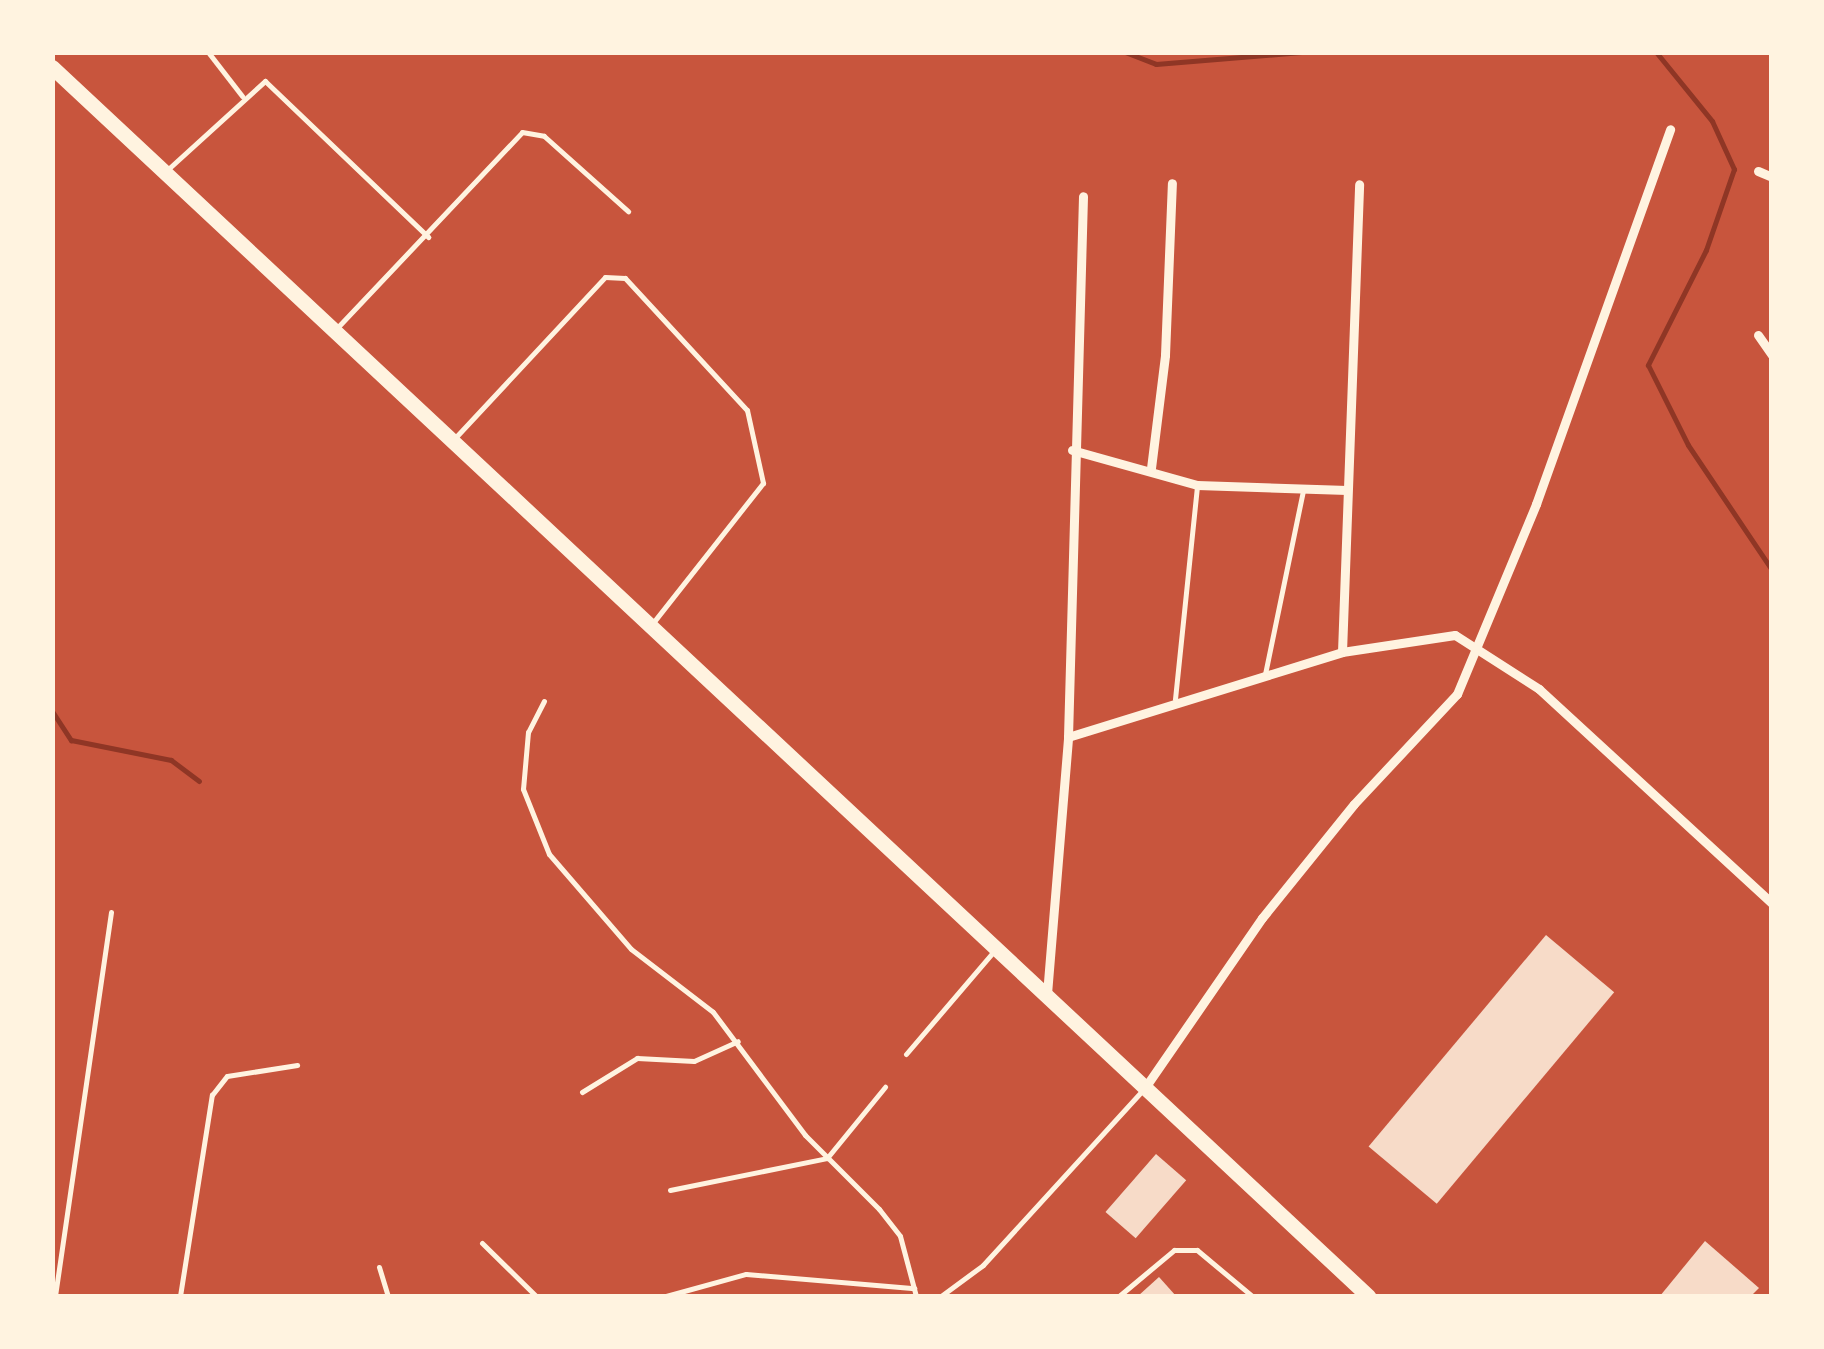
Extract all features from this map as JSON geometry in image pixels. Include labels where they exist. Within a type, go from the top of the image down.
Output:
[{"type":"main road","points":[[52,67],[1368,1296]]},
{"type":"street","points":[[1144,1089],[1262,918],[1354,804],[1457,694],[1536,504],[1670,129]]},
{"type":"street","points":[[1758,171],[1772,177]]},
{"type":"street","points":[[1151,468],[1166,355],[1172,183]]},
{"type":"street","points":[[1342,652],[1359,184]]},
{"type":"street","points":[[1046,996],[1068,737],[1072,450],[1083,196]]},
{"type":"street","points":[[1758,336],[1772,355]]},
{"type":"street","points":[[1072,450],[1151,468],[1198,485],[1347,490]]},
{"type":"street","points":[[1068,737],[1175,700],[1342,652],[1442,636],[1477,645],[1540,690],[1772,903]]},
{"type":"lane","points":[[208,52],[242,96]]},
{"type":"lane","points":[[164,173],[258,82],[270,84],[428,237]]},
{"type":"lane","points":[[333,332],[428,237],[522,132],[533,130],[628,211]]},
{"type":"lane","points":[[451,443],[605,277],[625,278],[748,410],[763,483],[650,627]]},
{"type":"lane","points":[[1175,700],[1198,485]]},
{"type":"lane","points":[[1265,674],[1303,489]]},
{"type":"lane","points":[[544,702],[528,732],[523,790],[549,854],[631,948],[712,1012],[827,1158],[900,1236],[916,1296]]},
{"type":"lane","points":[[56,1296],[111,912]]},
{"type":"lane","points":[[906,1054],[996,949]]},
{"type":"lane","points":[[582,1092],[637,1058],[694,1061],[738,1041]]},
{"type":"lane","points":[[180,1296],[212,1095],[226,1076],[297,1065]]},
{"type":"lane","points":[[670,1190],[827,1158],[886,1087]]},
{"type":"lane","points":[[940,1296],[995,1253],[1144,1089]]},
{"type":"lane","points":[[482,1243],[536,1296]]},
{"type":"lane","points":[[1120,1296],[1174,1250],[1197,1250],[1252,1296]]},
{"type":"lane","points":[[379,1267],[388,1296]]},
{"type":"lane","points":[[666,1296],[746,1274],[914,1288]]},
{"type":"building","points":[[1546,935],[1614,992],[1437,1204],[1369,1146]]},
{"type":"building","points":[[1156,1154],[1186,1180],[1136,1238],[1105,1212]]},
{"type":"building","points":[[1705,1241],[1759,1288],[1751,1296],[1660,1296]]},
{"type":"building","points":[[1159,1277],[1176,1296],[1138,1296]]},
{"type":"waterway","points":[[1125,52],[1156,64],[1302,52]]},
{"type":"waterway","points":[[1656,52],[1712,121],[1734,169],[1706,250],[1648,365],[1688,445],[1772,570]]},
{"type":"waterway","points":[[52,711],[71,740],[171,760],[199,781]]}]
